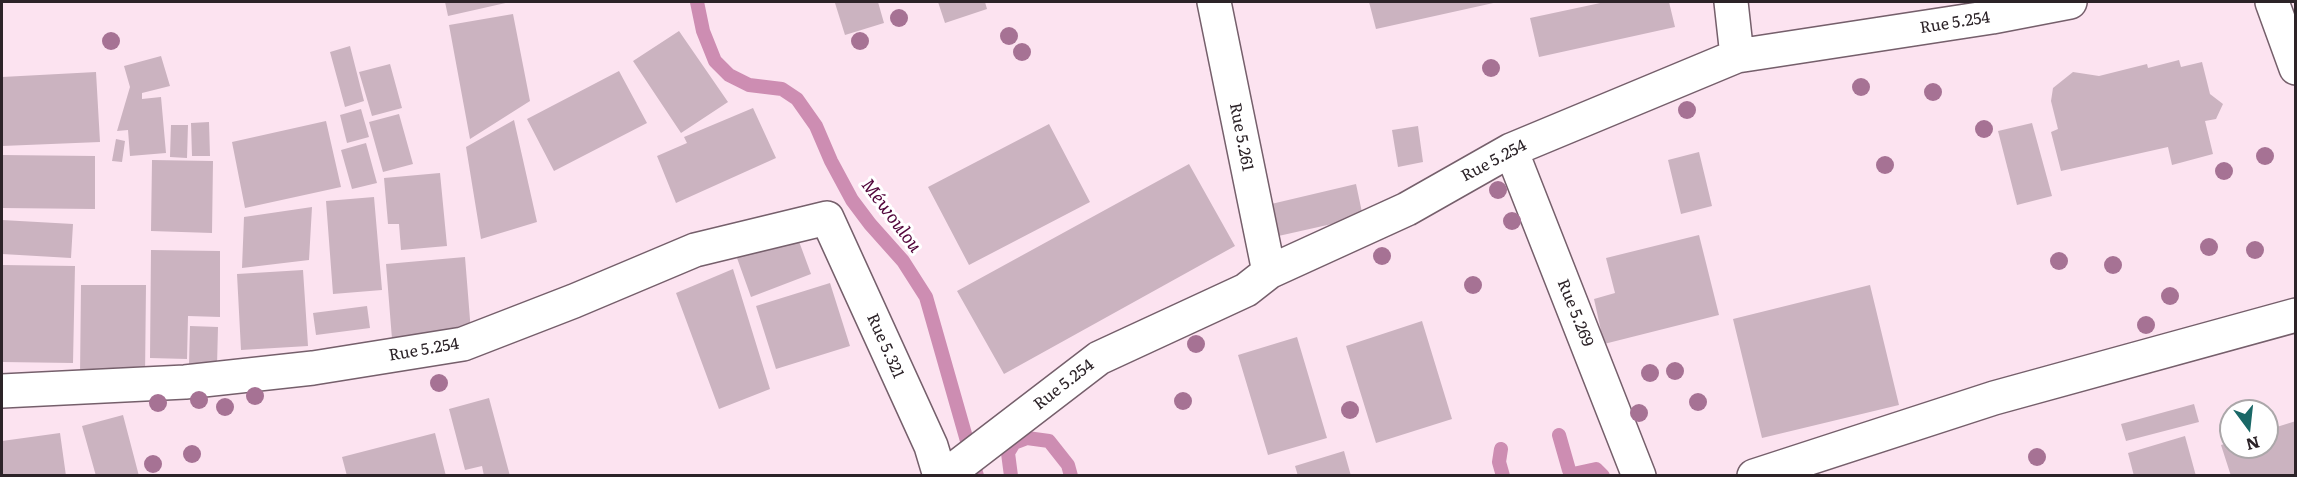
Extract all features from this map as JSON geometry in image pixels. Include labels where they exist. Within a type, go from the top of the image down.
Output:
[{"type":"street","name":"Rue 5.261","points":[[1214,2],[1269,272]]},
{"type":"street","points":[[1731,2],[1737,56]]},
{"type":"street","name":"Rue 5.254","points":[[945,476],[1099,358],[1246,290],[1269,272],[1407,209],[1511,150],[1737,56],[1992,17],[2070,2]]},
{"type":"street","points":[[2272,2],[2295,68]]},
{"type":"street","name":"Rue 5.269","points":[[1511,150],[1639,476]]},
{"type":"street","name":"Rue 5.254","points":[[2,391],[197,380],[313,368],[463,344],[574,301],[695,250],[827,218]]},
{"type":"street","name":"Rue 5.321","points":[[827,218],[930,446],[940,476]]},
{"type":"street","points":[[1754,476],[1994,398],[2295,315]]},
{"type":"building","points":[[445,2],[510,2],[448,16]]},
{"type":"building","points":[[878,2],[884,23],[845,35],[835,3]]},
{"type":"building","points":[[938,2],[985,2],[987,9],[945,23]]},
{"type":"building","points":[[1369,2],[1498,2],[1376,29]]},
{"type":"building","points":[[1605,2],[1669,2],[1675,27],[1539,57],[1530,18]]},
{"type":"building","points":[[513,14],[530,101],[470,139],[449,25]]},
{"type":"building","points":[[679,31],[728,102],[681,133],[633,61]]},
{"type":"building","points":[[350,46],[364,101],[345,107],[330,52]]},
{"type":"building","points":[[161,56],[170,86],[142,93],[142,99],[161,97],[166,153],[130,156],[128,130],[117,131],[130,87],[124,66]]},
{"type":"building","points":[[2179,60],[2181,67],[2202,62],[2210,94],[2223,104],[2216,119],[2205,121],[2213,154],[2172,165],[2168,147],[2061,171],[2051,132],[2058,129],[2051,101],[2053,88],[2073,72],[2099,76],[2147,64],[2148,68]]},
{"type":"building","points":[[390,64],[402,108],[372,116],[359,72]]},
{"type":"building","points":[[619,71],[647,123],[554,171],[527,119]]},
{"type":"building","points":[[96,72],[100,142],[2,146],[2,77]]},
{"type":"building","points":[[753,108],[776,158],[676,203],[657,156],[687,143],[684,137]]},
{"type":"building","points":[[361,109],[369,137],[347,143],[340,115]]},
{"type":"building","points":[[399,114],[413,164],[383,172],[369,122]]},
{"type":"building","points":[[514,120],[537,222],[481,239],[466,147]]},
{"type":"building","points":[[326,121],[341,187],[245,208],[232,142]]},
{"type":"building","points":[[209,122],[210,156],[192,156],[191,123]]},
{"type":"building","points":[[2032,123],[2052,196],[2017,205],[1998,131]]},
{"type":"building","points":[[1049,124],[1090,202],[969,265],[928,187]]},
{"type":"building","points":[[171,125],[188,125],[187,158],[170,157]]},
{"type":"building","points":[[1418,126],[1423,162],[1398,167],[1392,130]]},
{"type":"building","points":[[116,139],[125,141],[122,162],[112,161]]},
{"type":"building","points":[[366,143],[377,183],[352,189],[341,150]]},
{"type":"building","points":[[1699,152],[1712,206],[1681,214],[1668,160]]},
{"type":"building","points":[[2,155],[95,156],[95,209],[2,208]]},
{"type":"building","points":[[152,160],[213,161],[212,233],[151,231]]},
{"type":"building","points":[[1189,164],[1235,246],[1004,374],[957,291]]},
{"type":"building","points":[[440,173],[447,246],[401,250],[399,224],[388,224],[384,178]]},
{"type":"building","points":[[1356,184],[1363,217],[1274,237],[1267,205]]},
{"type":"building","points":[[374,197],[382,290],[333,294],[326,201]]},
{"type":"building","points":[[312,207],[309,260],[242,268],[244,217]]},
{"type":"building","points":[[2,220],[73,224],[71,258],[2,254]]},
{"type":"building","points":[[1699,235],[1719,315],[1604,344],[1594,299],[1615,293],[1606,258]]},
{"type":"building","points":[[797,236],[811,274],[751,297],[737,258]]},
{"type":"building","points":[[151,250],[220,251],[220,317],[188,316],[187,359],[150,358]]},
{"type":"building","points":[[465,257],[471,332],[392,339],[386,264]]},
{"type":"building","points":[[2,265],[75,266],[73,363],[2,362]]},
{"type":"building","points":[[733,269],[770,389],[719,409],[676,293]]},
{"type":"building","points":[[303,270],[308,346],[241,350],[237,274]]},
{"type":"building","points":[[830,283],[850,346],[776,369],[756,306]]},
{"type":"building","points":[[81,285],[146,285],[145,377],[80,376]]},
{"type":"building","points":[[1870,285],[1899,405],[1762,438],[1733,319]]},
{"type":"building","points":[[367,306],[370,328],[316,335],[313,313]]},
{"type":"building","points":[[1422,321],[1452,419],[1376,443],[1346,346]]},
{"type":"building","points":[[190,326],[218,327],[217,366],[189,365]]},
{"type":"building","points":[[1297,337],[1327,438],[1268,455],[1238,355]]},
{"type":"building","points":[[489,398],[510,476],[484,476],[482,466],[465,470],[449,409]]},
{"type":"building","points":[[2194,404],[2199,422],[2126,441],[2121,424]]},
{"type":"building","points":[[123,415],[139,476],[96,476],[82,426]]},
{"type":"building","points":[[2296,421],[2296,476],[2231,476],[2226,459],[2279,459],[2279,426]]},
{"type":"building","points":[[60,433],[66,476],[2,476],[2,441]]},
{"type":"building","points":[[435,433],[446,476],[347,476],[342,457]]},
{"type":"building","points":[[2185,436],[2196,476],[2134,476],[2128,453]]},
{"type":"building","points":[[1344,451],[1351,476],[1298,476],[1295,466]]},
{"type":"waterway","name":"Méwoulou","points":[[697,2],[703,31],[715,61],[729,75],[749,85],[782,89],[797,99],[816,126],[831,161],[852,200],[903,261],[926,297],[977,476]]},
{"type":"waterway","points":[[1559,435],[1569,470],[1573,474],[1596,469],[1603,476]]},
{"type":"waterway","points":[[1011,476],[1008,453],[1014,443],[1027,438],[1049,441],[1068,465],[1071,476]]},
{"type":"waterway","points":[[1501,449],[1499,462],[1503,476]]}]
